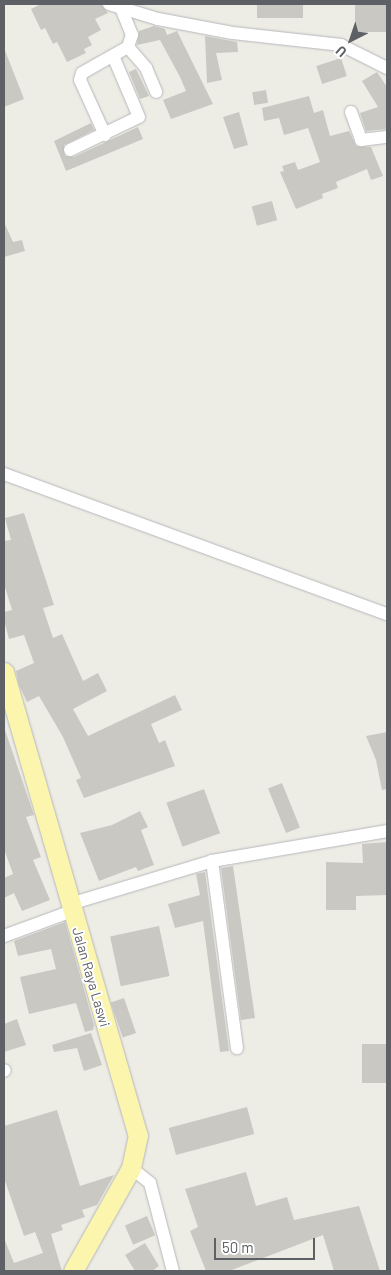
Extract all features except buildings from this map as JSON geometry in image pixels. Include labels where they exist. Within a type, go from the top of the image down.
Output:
[{"type":"main road","name":"Jalan Raya Laswi","points":[[4,672],[138,1135],[143,1176],[73,1271]]},
{"type":"street","points":[[109,4],[122,10],[233,33],[341,45],[387,68]]},
{"type":"street","points":[[105,135],[80,80],[82,73],[114,58],[128,47],[132,35],[122,10]]},
{"type":"street","points":[[128,47],[146,68],[156,92]]},
{"type":"street","points":[[70,150],[105,135],[139,116],[114,58]]},
{"type":"street","points":[[351,112],[361,140],[387,137]]},
{"type":"street","points":[[4,474],[387,614]]},
{"type":"street","points":[[4,936],[70,904],[208,860],[338,837],[387,831]]},
{"type":"street","points":[[208,860],[237,1048]]},
{"type":"street","points":[[143,1176],[173,1271]]}]
